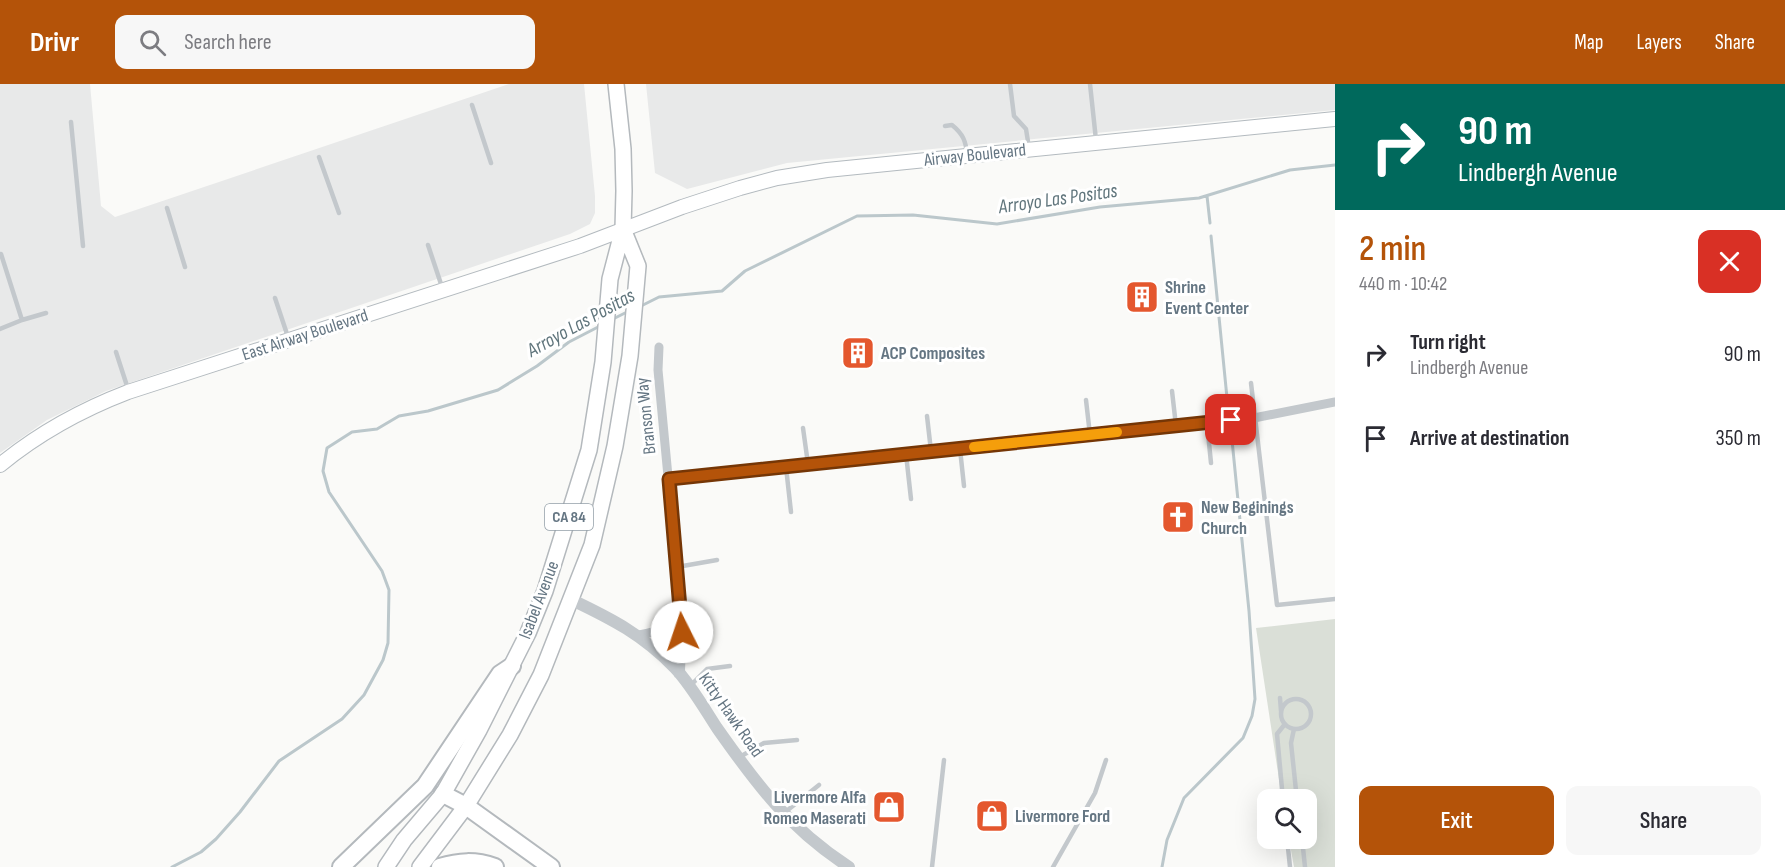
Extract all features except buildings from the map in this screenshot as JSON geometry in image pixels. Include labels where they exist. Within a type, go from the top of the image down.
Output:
[{"type":"highway","name":"Isabel Avenue","points":[[386,867],[404,840],[443,794],[479,730],[528,633],[545,591],[573,505],[589,450],[603,362],[610,279],[623,229],[622,149],[616,84]]},
{"type":"highway","name":"Isabel Avenue","points":[[420,867],[466,806],[510,735],[541,675],[572,600],[594,535],[615,446],[630,356],[638,266],[623,229]]},
{"type":"highway","points":[[341,867],[425,786],[500,674],[512,666]]},
{"type":"highway","points":[[443,794],[466,806],[551,867]]},
{"type":"highway","points":[[440,867],[466,861],[481,862],[495,867]]},
{"type":"main road","name":"Airway Boulevard","points":[[623,229],[740,188],[787,176],[827,170],[1335,119]]},
{"type":"main road","name":"East Airway Boulevard","points":[[0,465],[20,449],[72,416],[128,392],[580,246],[623,229]]},
{"type":"street","name":"Branson Way","points":[[659,347],[658,370],[679,608]]},
{"type":"street","points":[[669,479],[1254,418],[1335,402]]},
{"type":"street","name":"Kitty Hawk Road","points":[[572,600],[639,635],[679,673],[763,792],[805,835],[849,867]]},
{"type":"street","points":[[639,635],[657,632],[672,623],[679,608]]},
{"type":"street","points":[[679,608],[682,632],[679,673]]},
{"type":"lane","points":[[1010,84],[1014,116],[1026,129],[1029,150]]},
{"type":"lane","points":[[1090,84],[1097,143]]},
{"type":"lane","points":[[472,105],[491,163]]},
{"type":"lane","points":[[71,122],[83,246]]},
{"type":"lane","points":[[945,126],[952,126],[962,133],[968,156]]},
{"type":"lane","points":[[320,157],[339,213]]},
{"type":"lane","points":[[167,208],[185,267]]},
{"type":"lane","points":[[428,245],[442,290]]},
{"type":"lane","points":[[1,254],[22,320]]},
{"type":"lane","points":[[275,298],[289,340]]},
{"type":"lane","points":[[0,328],[46,313]]},
{"type":"lane","points":[[116,352],[128,392]]},
{"type":"lane","points":[[1251,384],[1277,605],[1335,599]]},
{"type":"lane","points":[[1172,391],[1176,426]]},
{"type":"lane","points":[[1086,400],[1090,435]]},
{"type":"lane","points":[[927,416],[931,451]]},
{"type":"lane","points":[[1207,423],[1211,463]]},
{"type":"lane","points":[[803,429],[808,464]]},
{"type":"lane","points":[[960,448],[964,486]]},
{"type":"lane","points":[[906,454],[910,499]]},
{"type":"lane","points":[[786,466],[791,512]]},
{"type":"lane","points":[[677,567],[717,560]]},
{"type":"lane","points":[[689,687],[707,669],[730,666]]},
{"type":"lane","points":[[1294,729],[1307,724],[1311,716],[1308,696]]},
{"type":"lane","points":[[1280,698],[1285,724],[1294,729]]},
{"type":"lane","points":[[1281,711],[1285,704],[1293,699],[1302,700],[1309,707]]},
{"type":"lane","points":[[1282,789],[1277,734],[1285,724]]},
{"type":"lane","points":[[1294,729],[1291,743],[1297,789]]},
{"type":"lane","points":[[738,758],[764,743],[797,740]]},
{"type":"lane","points":[[932,867],[944,760]]},
{"type":"lane","points":[[1053,867],[1095,793],[1106,760]]},
{"type":"lane","points":[[783,814],[819,785]]},
{"type":"lane","points":[[1288,849],[1290,867]]},
{"type":"lane","points":[[1303,849],[1305,867]]},
{"type":"shaded area","points":[[0,84],[90,84],[101,206],[115,217],[509,84],[584,84],[595,213],[590,224],[570,234],[106,391],[47,420],[0,453]]},
{"type":"shaded area","points":[[646,84],[1335,84],[1335,110],[787,163],[687,189],[655,173]]},
{"type":"shaded area","points":[[1335,619],[1335,867],[1294,867],[1291,849],[1317,849],[1317,789],[1280,789],[1256,628]]},
{"type":"waterway","name":"Arroyo Las Positas","points":[[641,306],[659,297],[722,291],[745,271],[857,216],[913,215],[997,224],[1100,207],[1199,198],[1290,170],[1335,165]]},
{"type":"waterway","points":[[1207,196],[1210,223]]},
{"type":"waterway","points":[[1211,236],[1228,408]]},
{"type":"waterway","name":"Arroyo Las Positas","points":[[611,320],[629,311]]},
{"type":"waterway","name":"Arroyo Las Positas","points":[[172,867],[201,852],[216,839],[279,761],[342,719],[364,695],[383,660],[388,643],[389,590],[382,571],[329,492],[323,471],[327,448],[352,432],[377,429],[399,416],[428,411],[498,390],[537,366],[569,342],[600,326]]},
{"type":"waterway","points":[[1162,867],[1167,840],[1184,798],[1243,738],[1252,716],[1255,699],[1249,611],[1232,440]]},
{"type":"slow traffic","points":[[974,447],[1117,432]]},
{"type":"place","name":"Shrine Event Center","points":[[1142,297]]},
{"type":"place","name":"ACP Composites","points":[[858,353]]},
{"type":"place","name":"New Beginings Church","points":[[1178,517]]},
{"type":"place","name":"Livermore Alfa Romeo Maserati","points":[[889,807]]},
{"type":"place","name":"Livermore Ford","points":[[992,816]]},
{"type":"route","points":[[682,632],[669,479],[1231,420]]}]
